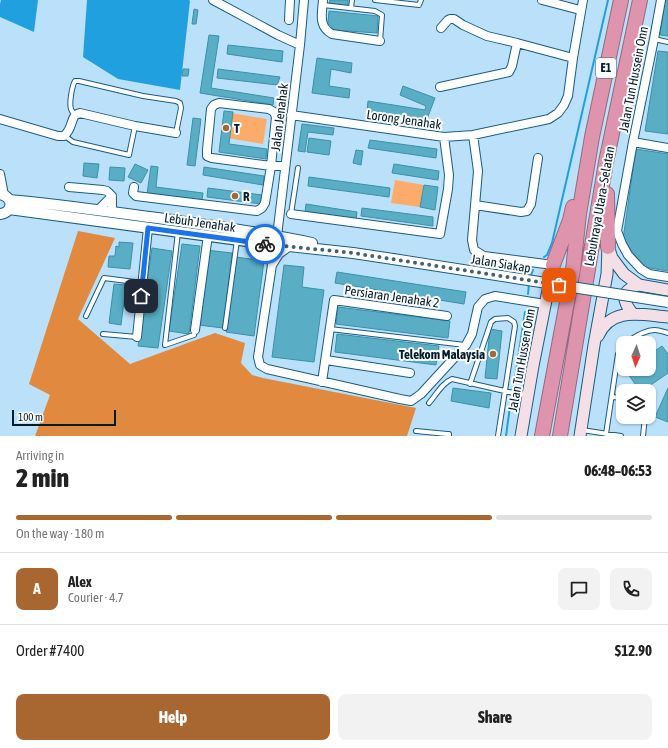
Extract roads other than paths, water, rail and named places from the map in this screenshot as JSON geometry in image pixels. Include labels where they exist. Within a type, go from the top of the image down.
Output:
[{"type":"highway","name":"Lebuhraya Utara–Selatan","points":[[542,436],[573,270],[579,214],[592,137],[621,0]]},
{"type":"highway","name":"Lebuhraya Utara–Selatan","points":[[560,436],[606,162],[640,0]]},
{"type":"highway","points":[[553,265],[570,220],[592,137]]},
{"type":"highway","points":[[606,162],[608,247]]},
{"type":"main road","points":[[608,247],[612,258],[624,274],[639,285],[668,290]]},
{"type":"main road","points":[[581,433],[594,345],[607,274],[608,247]]},
{"type":"main road","name":"Jalan Tun Hussen Onn","points":[[521,436],[553,265]]},
{"type":"main road","points":[[632,313],[626,307],[626,292],[639,285]]},
{"type":"main road","points":[[594,345],[602,329],[617,317],[632,313],[668,317]]},
{"type":"street","points":[[213,0],[278,36],[300,45]]},
{"type":"street","points":[[289,20],[290,0]]},
{"type":"street","name":"Jalan Jenahak","points":[[277,236],[304,0]]},
{"type":"street","points":[[542,0],[580,10]]},
{"type":"street","points":[[441,28],[448,20],[454,19],[487,36],[572,58],[583,0]]},
{"type":"street","name":"Jalan Tun Hussein Onn","points":[[661,0],[633,142],[618,231],[622,244],[628,255],[641,269],[649,274],[668,277]]},
{"type":"street","points":[[323,2],[322,21],[327,31],[332,34],[380,41]]},
{"type":"street","points":[[440,87],[509,72],[512,66],[517,43]]},
{"type":"street","name":"Lorong Jenahak","points":[[291,115],[444,137],[473,135],[549,119],[558,113],[568,96],[572,58]]},
{"type":"street","points":[[134,187],[133,193],[136,196],[257,211],[262,208],[265,203],[271,166],[276,117],[274,112],[269,109],[219,103],[214,105],[211,109],[207,156],[212,158],[271,166],[285,166]]},
{"type":"street","points":[[0,119],[58,136],[64,136],[69,131],[72,119],[75,115],[80,114],[176,133]]},
{"type":"street","points":[[473,135],[478,171],[472,240],[474,250],[484,256],[553,265]]},
{"type":"street","points":[[291,214],[440,234],[449,175],[444,137]]},
{"type":"street","points":[[633,142],[668,148]]},
{"type":"street","points":[[475,205],[521,212],[527,210],[531,204],[538,158]]},
{"type":"street","points":[[0,174],[4,206]]},
{"type":"street","points":[[69,187],[107,191],[112,196],[112,212]]},
{"type":"street","points":[[98,210],[112,196]]},
{"type":"street","name":"Lebuh Jenahak","points":[[4,206],[62,205],[245,230],[353,253]]},
{"type":"street","name":"Lebuh Jenahak","points":[[4,206],[237,240],[353,253]]},
{"type":"street","points":[[137,338],[148,228]]},
{"type":"street","points":[[195,330],[208,235]]},
{"type":"street","points":[[261,243],[267,249],[272,265],[258,357],[260,365],[267,369],[322,382],[411,401],[421,394],[466,346],[472,334],[478,307],[485,299],[495,296],[545,304]]},
{"type":"street","points":[[272,265],[279,254],[290,246]]},
{"type":"street","name":"Jalan Siakap","points":[[353,253],[668,302]]},
{"type":"street","name":"Persiaran Jenahak 2","points":[[330,329],[334,300],[448,316]]},
{"type":"street","points":[[322,382],[330,329]]},
{"type":"street","points":[[326,360],[410,373]]},
{"type":"lane","points":[[351,8],[352,0]]},
{"type":"lane","points":[[375,0],[419,5],[421,0]]},
{"type":"lane","points":[[323,2],[374,11],[382,16],[380,41]]},
{"type":"lane","points":[[654,39],[668,42]]},
{"type":"lane","points":[[75,115],[71,111],[70,106],[73,84],[75,81],[79,81],[143,96],[176,101],[180,104],[181,108],[176,133]]},
{"type":"lane","points":[[64,136],[73,142],[129,155],[135,126]]},
{"type":"lane","points":[[291,214],[298,168]]},
{"type":"lane","points":[[178,232],[165,345],[194,335],[195,330]]},
{"type":"lane","points":[[225,328],[237,240]]},
{"type":"lane","points":[[86,316],[104,278],[143,283]]},
{"type":"lane","points":[[470,384],[492,322],[496,319],[508,318],[514,322],[515,326],[498,436]]},
{"type":"lane","points":[[330,329],[466,346]]},
{"type":"lane","points":[[636,336],[655,330],[668,333]]},
{"type":"lane","points":[[103,334],[137,338]]},
{"type":"lane","points":[[606,434],[616,368]]},
{"type":"lane","points":[[429,403],[440,389],[452,379],[528,395]]},
{"type":"lane","points":[[612,397],[616,397]]},
{"type":"lane","points":[[643,436],[644,424]]},
{"type":"lane","points":[[416,431],[449,434],[450,436]]},
{"type":"lane","points":[[581,433],[621,436]]},
{"type":"water","points":[[1,0],[38,0],[34,32],[0,17]]},
{"type":"water","points":[[87,0],[189,0],[180,90],[118,79],[83,57]]},
{"type":"waterway","points":[[544,257],[547,255],[552,243],[608,0]]},
{"type":"waterway","points":[[530,278],[533,270]]},
{"type":"waterway","points":[[528,294],[529,284]]},
{"type":"waterway","points":[[514,385],[525,312]]},
{"type":"waterway","points":[[506,436],[511,399]]},
{"type":"place","name":"T","points":[[226,128]]},
{"type":"place","name":"R","points":[[235,196]]},
{"type":"place","name":"Telekom Malaysia","points":[[493,354]]}]
